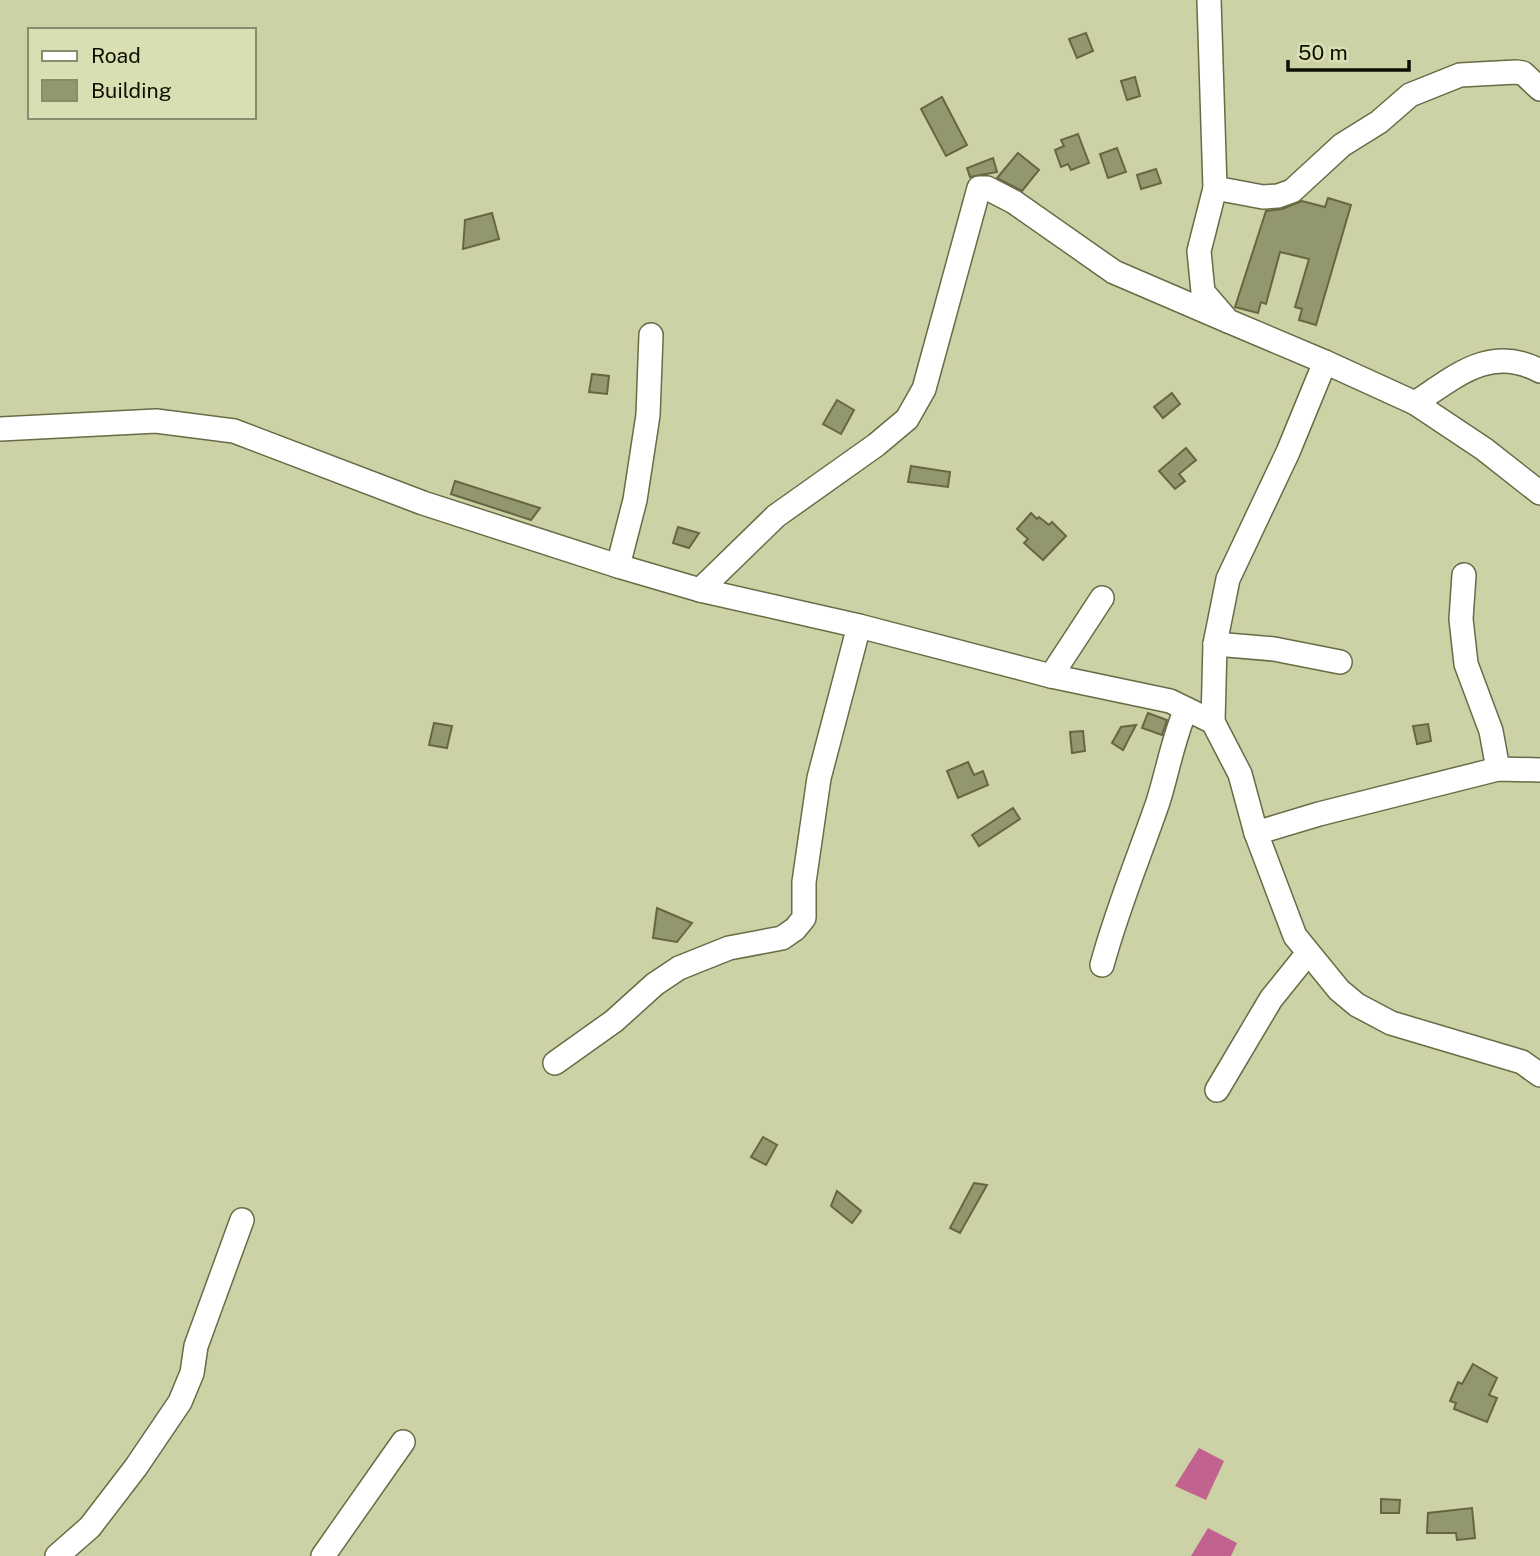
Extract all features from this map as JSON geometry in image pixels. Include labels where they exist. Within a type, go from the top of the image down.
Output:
[{"type":"street","points":[[1209,0],[1215,188],[1199,251],[1203,292],[1228,321]]},
{"type":"street","points":[[1215,188],[1263,197],[1292,191],[1342,145],[1379,122],[1410,95],[1460,75],[1523,73],[1540,89]]},
{"type":"street","points":[[699,590],[776,516],[876,446],[907,419],[924,388],[979,188],[987,188],[1014,202],[1114,272],[1415,403],[1484,449],[1540,493]]},
{"type":"street","points":[[618,566],[635,500],[648,415],[651,335]]},
{"type":"street","points":[[1415,403],[1474,365],[1499,360],[1530,366],[1540,371]]},
{"type":"street","points":[[1325,362],[1288,452],[1228,579],[1215,645],[1213,722],[1240,774],[1256,833],[1295,936],[1339,990],[1357,1005],[1391,1023],[1522,1062],[1540,1075]]},
{"type":"street","points":[[0,429],[156,421],[234,431],[423,503],[618,566],[699,590],[859,626],[1051,676],[1170,701],[1213,722]]},
{"type":"street","points":[[1464,575],[1461,619],[1466,664],[1490,731],[1498,769]]},
{"type":"street","points":[[1051,676],[1102,598]]},
{"type":"street","points":[[555,1063],[614,1021],[655,984],[679,968],[730,948],[782,938],[796,929],[804,918],[804,882],[819,778],[859,626]]},
{"type":"street","points":[[1215,645],[1274,649],[1340,662]]},
{"type":"street","points":[[1102,965],[1114,920],[1158,800],[1174,736],[1186,709]]},
{"type":"street","points":[[1256,833],[1319,814],[1498,769],[1540,770]]},
{"type":"street","points":[[1217,1090],[1271,999],[1308,953]]},
{"type":"street","points":[[57,1556],[90,1527],[136,1467],[180,1402],[192,1373],[196,1346],[242,1220]]},
{"type":"street","points":[[323,1556],[403,1442]]},
{"type":"shaded area","points":[[1199,1448],[1224,1461],[1206,1500],[1175,1486]]},
{"type":"shaded area","points":[[1208,1528],[1237,1543],[1231,1556],[1191,1556]]},
{"type":"building","points":[[1086,33],[1093,51],[1077,58],[1069,39]]},
{"type":"building","points":[[1135,77],[1140,96],[1127,100],[1121,81]]},
{"type":"building","points":[[942,97],[967,145],[946,156],[921,109]]},
{"type":"building","points":[[1078,134],[1089,163],[1071,170],[1068,164],[1061,167],[1055,150],[1064,146],[1061,140]]},
{"type":"building","points":[[1117,148],[1126,172],[1108,178],[1100,154]]},
{"type":"building","points":[[1018,153],[1039,170],[1022,191],[997,178]]},
{"type":"building","points":[[993,158],[997,172],[970,177],[967,168]]},
{"type":"building","points":[[1156,169],[1161,183],[1141,189],[1137,175]]},
{"type":"building","points":[[1328,198],[1351,205],[1316,325],[1299,320],[1302,309],[1295,307],[1309,259],[1280,252],[1266,304],[1261,302],[1258,313],[1235,307],[1266,211],[1282,209],[1302,201],[1325,207]]},
{"type":"building","points":[[492,213],[499,239],[463,249],[465,220]]},
{"type":"building","points":[[592,374],[609,376],[607,394],[589,392]]},
{"type":"building","points":[[1172,393],[1180,404],[1163,418],[1154,407]]},
{"type":"building","points":[[837,400],[854,410],[841,434],[823,424]]},
{"type":"building","points":[[1186,448],[1196,460],[1179,474],[1185,481],[1175,489],[1159,471]]},
{"type":"building","points":[[911,466],[950,472],[948,487],[908,482]]},
{"type":"building","points":[[455,481],[540,508],[531,520],[451,494]]},
{"type":"building","points":[[1031,513],[1049,525],[1052,522],[1066,536],[1043,560],[1024,543],[1028,539],[1017,529]]},
{"type":"building","points":[[678,527],[699,533],[689,548],[673,543]]},
{"type":"building","points":[[1148,713],[1167,720],[1162,735],[1142,728]]},
{"type":"building","points":[[434,723],[452,726],[447,748],[429,745]]},
{"type":"building","points":[[1428,724],[1431,741],[1417,744],[1413,726]]},
{"type":"building","points":[[1136,725],[1123,750],[1112,743],[1121,727]]},
{"type":"building","points":[[1083,731],[1085,751],[1072,753],[1070,732]]},
{"type":"building","points":[[968,762],[974,775],[983,771],[988,785],[958,798],[947,771]]},
{"type":"building","points":[[1013,808],[1020,819],[979,846],[972,835]]},
{"type":"building","points":[[657,908],[692,923],[677,942],[653,938]]},
{"type":"building","points":[[763,1137],[777,1145],[766,1165],[751,1157]]},
{"type":"building","points":[[974,1183],[987,1185],[960,1233],[950,1228]]},
{"type":"building","points":[[837,1191],[861,1211],[852,1223],[831,1206]]},
{"type":"building","points":[[1473,1364],[1497,1378],[1489,1395],[1497,1398],[1487,1422],[1454,1409],[1456,1403],[1450,1401],[1458,1382],[1462,1384]]},
{"type":"building","points":[[1381,1499],[1400,1500],[1399,1513],[1381,1513]]},
{"type":"building","points":[[1472,1508],[1475,1538],[1457,1540],[1456,1533],[1427,1533],[1428,1513]]}]
